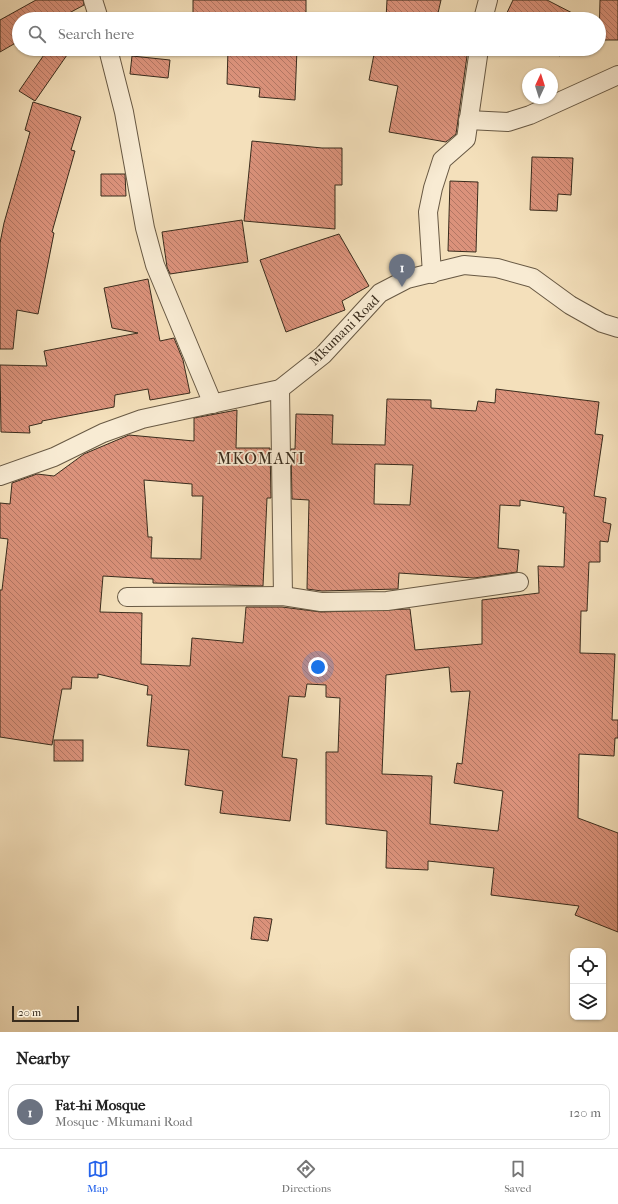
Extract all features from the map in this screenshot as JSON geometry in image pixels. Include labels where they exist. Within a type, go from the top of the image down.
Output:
[{"type":"street","points":[[93,0],[97,12]]},
{"type":"street","points":[[485,12],[488,0]]},
{"type":"street","points":[[110,56],[124,112],[145,228],[155,266],[213,404]]},
{"type":"street","points":[[432,274],[428,212],[433,188],[442,160],[466,139],[478,56]]},
{"type":"street","points":[[468,120],[508,122],[530,115],[618,75]]},
{"type":"street","name":"Mkumani Road","points":[[0,476],[54,457],[103,433],[142,419],[280,389],[322,355],[380,293],[407,279],[464,265],[497,268],[533,278],[570,305],[602,323],[618,328]]},
{"type":"street","points":[[280,389],[283,596]]},
{"type":"street","points":[[126,598],[283,596],[321,602],[387,601],[519,582]]},
{"type":"building","points":[[36,0],[83,0],[84,5],[71,12],[14,12]]},
{"type":"building","points":[[193,0],[306,0],[306,12],[193,12]]},
{"type":"building","points":[[387,0],[441,0],[438,12],[386,12]]},
{"type":"building","points":[[513,0],[547,0],[570,12],[507,12]]},
{"type":"building","points":[[600,0],[618,0],[618,40],[606,40],[606,12],[600,12]]},
{"type":"building","points":[[12,13],[12,45],[0,52],[0,20]]},
{"type":"building","points":[[43,56],[66,56],[35,101],[19,91]]},
{"type":"building","points":[[132,56],[170,60],[168,78],[130,74]]},
{"type":"building","points":[[228,56],[297,56],[295,100],[259,97],[260,88],[227,84]]},
{"type":"building","points":[[374,56],[467,56],[456,134],[446,142],[389,132],[398,86],[369,80]]},
{"type":"building","points":[[33,102],[81,117],[71,150],[75,151],[52,232],[54,233],[38,314],[17,310],[13,349],[0,349],[0,243],[4,223],[30,132],[25,130]]},
{"type":"building","points":[[252,141],[322,148],[342,148],[342,185],[335,185],[335,229],[244,221]]},
{"type":"building","points":[[532,157],[573,158],[571,195],[558,194],[557,211],[530,210]]},
{"type":"building","points":[[101,174],[125,174],[126,196],[101,196]]},
{"type":"building","points":[[450,181],[478,182],[476,252],[448,251]]},
{"type":"building","points":[[242,220],[248,262],[170,274],[167,267],[162,232]]},
{"type":"building","points":[[339,234],[369,286],[342,301],[345,310],[286,332],[260,260]]},
{"type":"building","points":[[148,279],[160,341],[174,338],[183,360],[190,393],[150,400],[148,389],[115,395],[114,407],[42,421],[42,423],[29,426],[30,433],[1,432],[0,365],[47,366],[44,351],[138,333],[112,328],[104,288]]},
{"type":"building","points":[[496,389],[599,402],[595,434],[603,435],[594,496],[606,498],[603,522],[611,524],[608,542],[600,541],[600,562],[589,562],[587,611],[581,611],[580,653],[615,654],[612,720],[618,720],[618,738],[615,738],[614,756],[579,754],[578,818],[618,833],[618,932],[575,915],[579,906],[491,895],[494,868],[428,861],[428,870],[386,868],[387,831],[326,824],[326,752],[338,752],[340,698],[326,697],[326,685],[307,684],[305,697],[289,696],[282,757],[297,759],[290,821],[220,813],[223,791],[185,785],[189,750],[147,746],[152,695],[147,695],[148,686],[98,674],[98,678],[72,677],[71,689],[62,689],[52,745],[0,737],[0,590],[2,590],[8,539],[0,538],[0,503],[10,504],[12,483],[37,474],[54,476],[84,454],[129,435],[194,441],[194,418],[237,410],[236,448],[270,448],[271,498],[267,498],[263,586],[153,583],[153,579],[103,576],[100,612],[142,613],[141,664],[190,666],[192,638],[243,643],[246,607],[282,607],[321,612],[410,609],[415,650],[482,644],[482,600],[539,593],[538,566],[564,567],[566,513],[563,513],[564,507],[520,500],[520,506],[500,505],[498,548],[519,550],[517,572],[474,578],[399,573],[398,589],[322,591],[307,589],[309,500],[292,499],[291,449],[295,449],[296,414],[333,415],[332,444],[385,445],[387,399],[431,400],[431,408],[476,411],[478,401],[495,403]],"holes":[[[375,464],[413,465],[410,505],[374,504]],[[144,480],[192,484],[192,496],[203,496],[201,559],[151,558],[152,537],[148,537]],[[449,667],[451,692],[470,691],[462,764],[457,763],[454,783],[503,791],[498,831],[430,824],[432,776],[382,774],[386,675]]]},
{"type":"building","points":[[54,740],[83,740],[83,761],[54,761]]},
{"type":"building","points":[[254,917],[272,919],[268,941],[251,939]]},
{"type":"place","name":"Fat-hi Mosque","points":[[402,287]]},
{"type":"district","name":"MKOMANI","points":[[261,458]]}]
